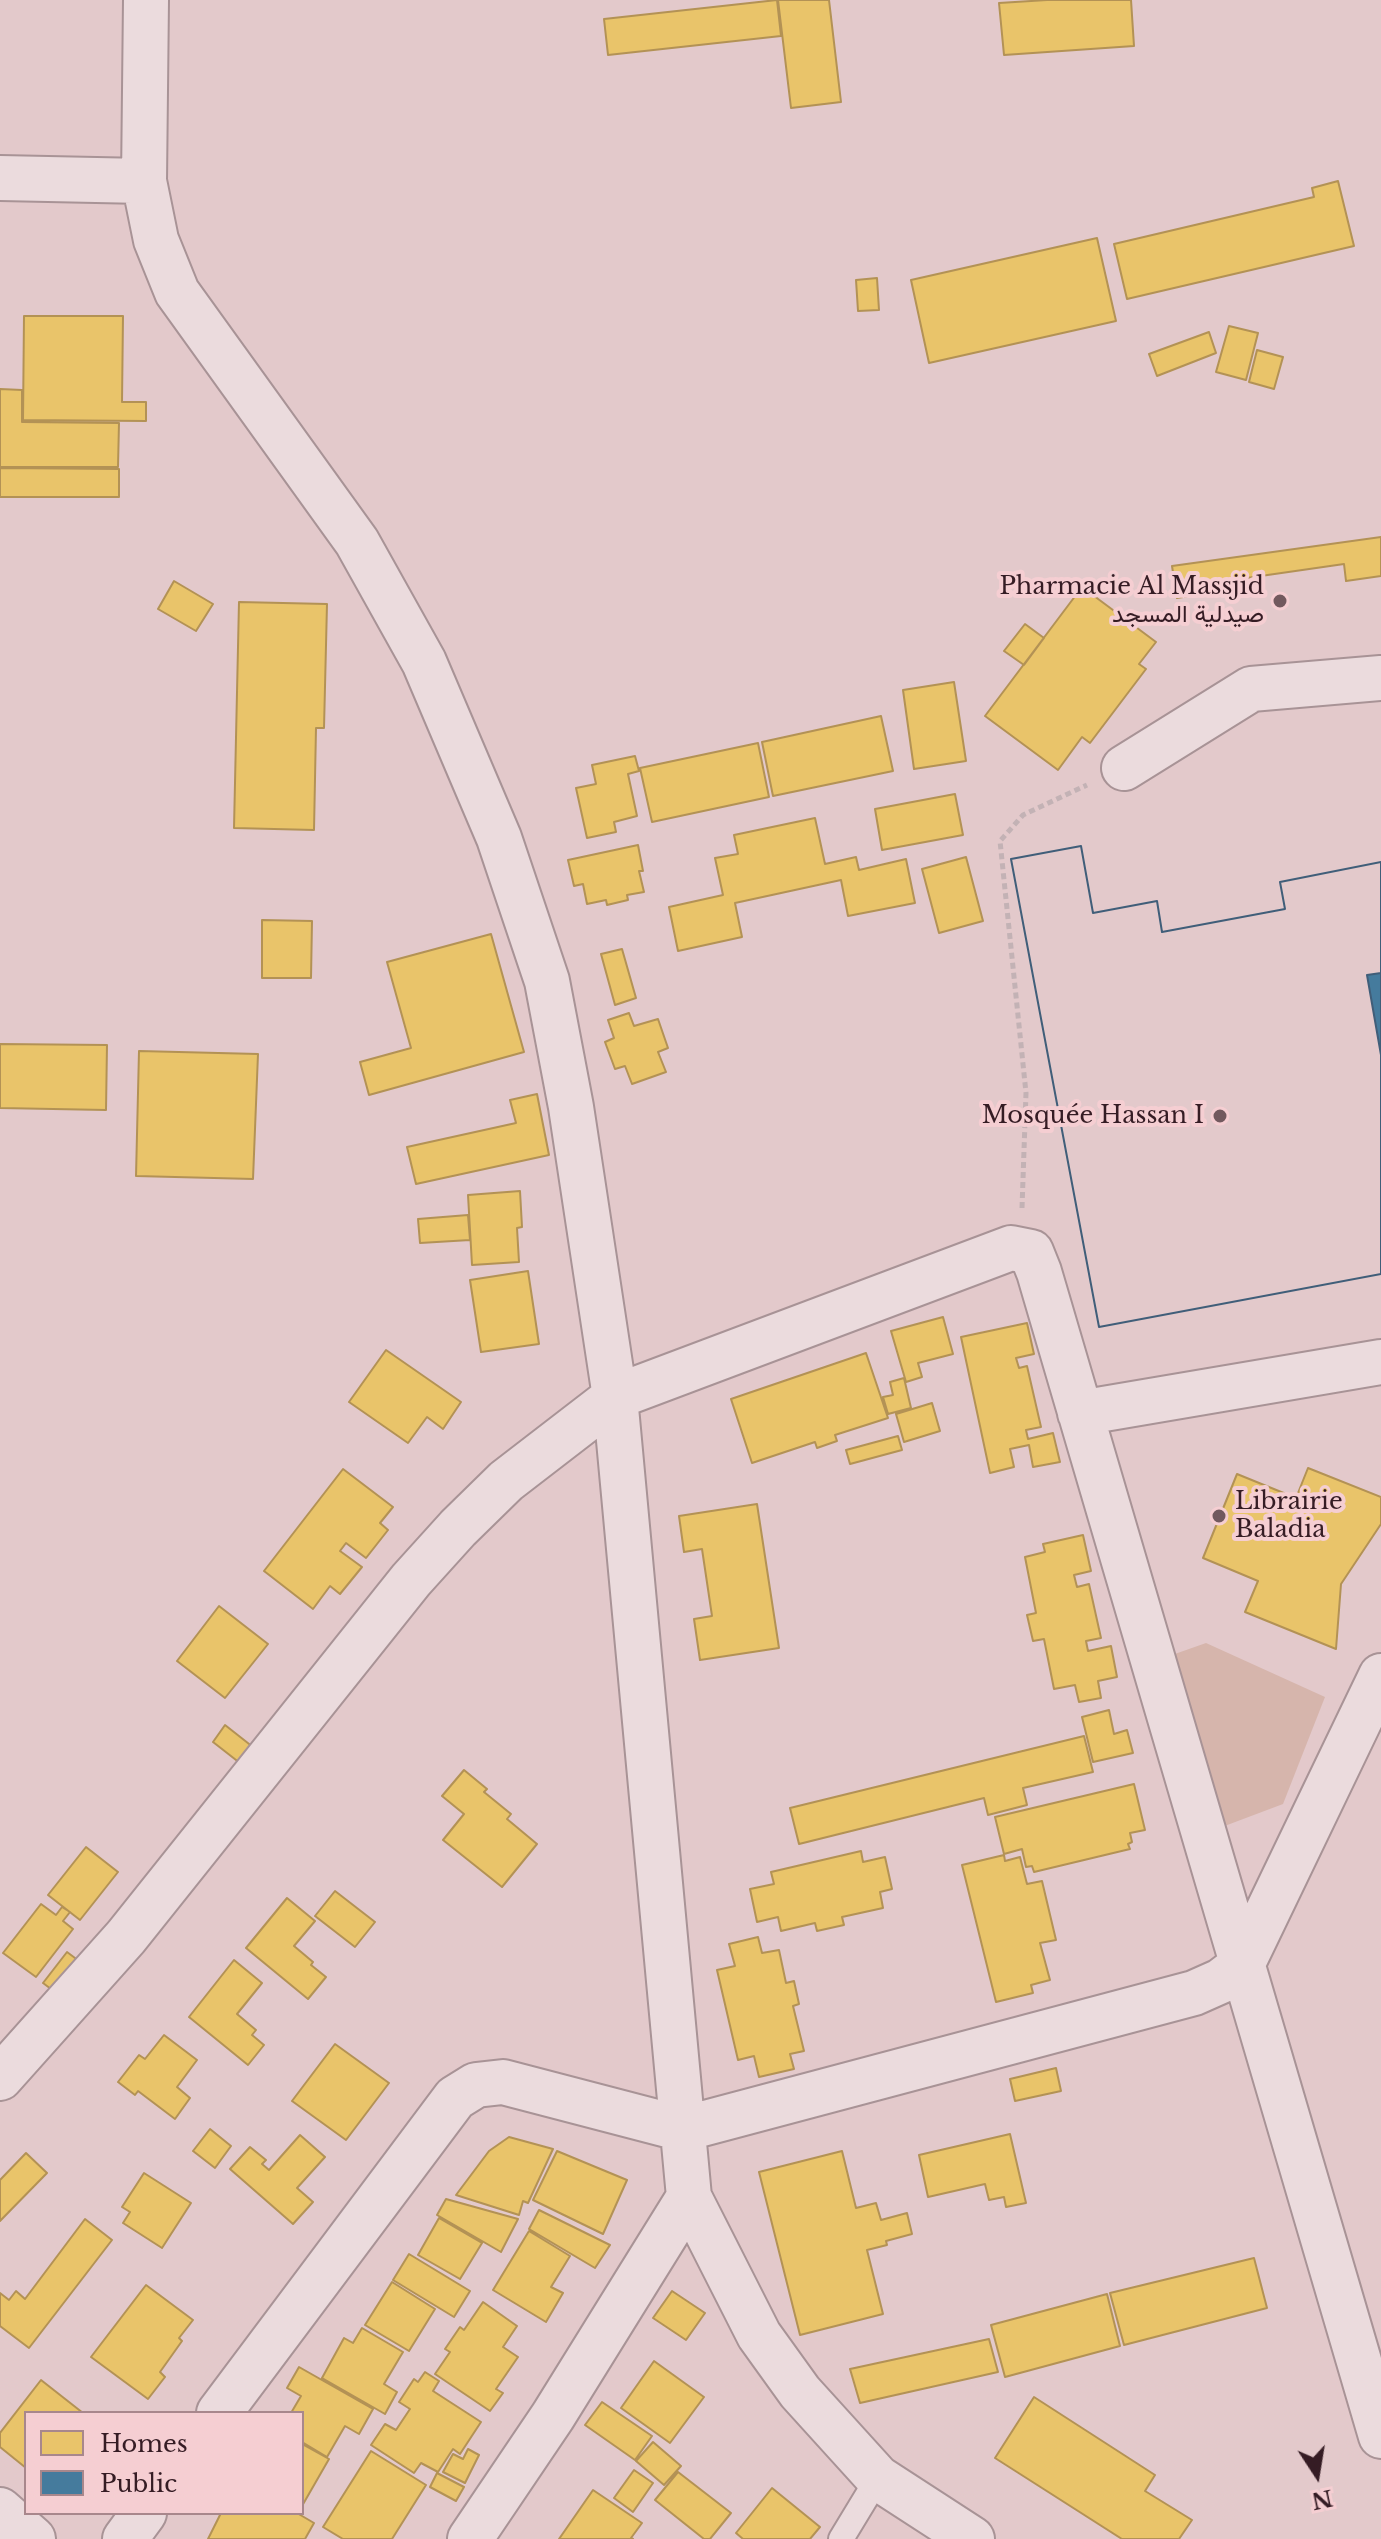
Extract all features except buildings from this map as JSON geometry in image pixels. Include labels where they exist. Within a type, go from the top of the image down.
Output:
[{"type":"street","points":[[146,0],[144,181],[156,240],[177,292],[357,542],[424,662],[499,838],[547,981],[571,1107],[615,1397],[689,2197],[759,2335],[800,2392],[878,2478],[972,2539]]},
{"type":"street","points":[[0,178],[144,181]]},
{"type":"street","points":[[1124,768],[1251,689],[1381,678]]},
{"type":"street","points":[[0,2078],[126,1937],[411,1580],[506,1481],[615,1397],[1011,1248],[1031,1252],[1381,2436]]},
{"type":"street","points":[[1080,1413],[1381,1362]]},
{"type":"street","points":[[220,2411],[455,2098],[476,2085],[503,2082],[683,2129],[1194,1993],[1221,1981],[1242,1965],[1376,1701]]},
{"type":"street","points":[[470,2539],[553,2416],[689,2197]]},
{"type":"street","points":[[0,2510],[33,2539]]},
{"type":"lane","points":[[841,2539],[878,2478]]},
{"type":"path","points":[[1031,1252],[1022,1206],[1026,1093],[1000,841],[1023,815],[1124,768]]},
{"type":"shaded area","points":[[1206,1643],[1325,1697],[1283,1804],[1214,1830],[1172,1655]]},
{"type":"place","name":"Pharmacie Al Massjid صيدلية المسجد","points":[[1280,601]]},
{"type":"place","name":"Mosquée Hassan I","points":[[1220,1116]]},
{"type":"place","name":"Librairie Baladia","points":[[1219,1516]]}]
